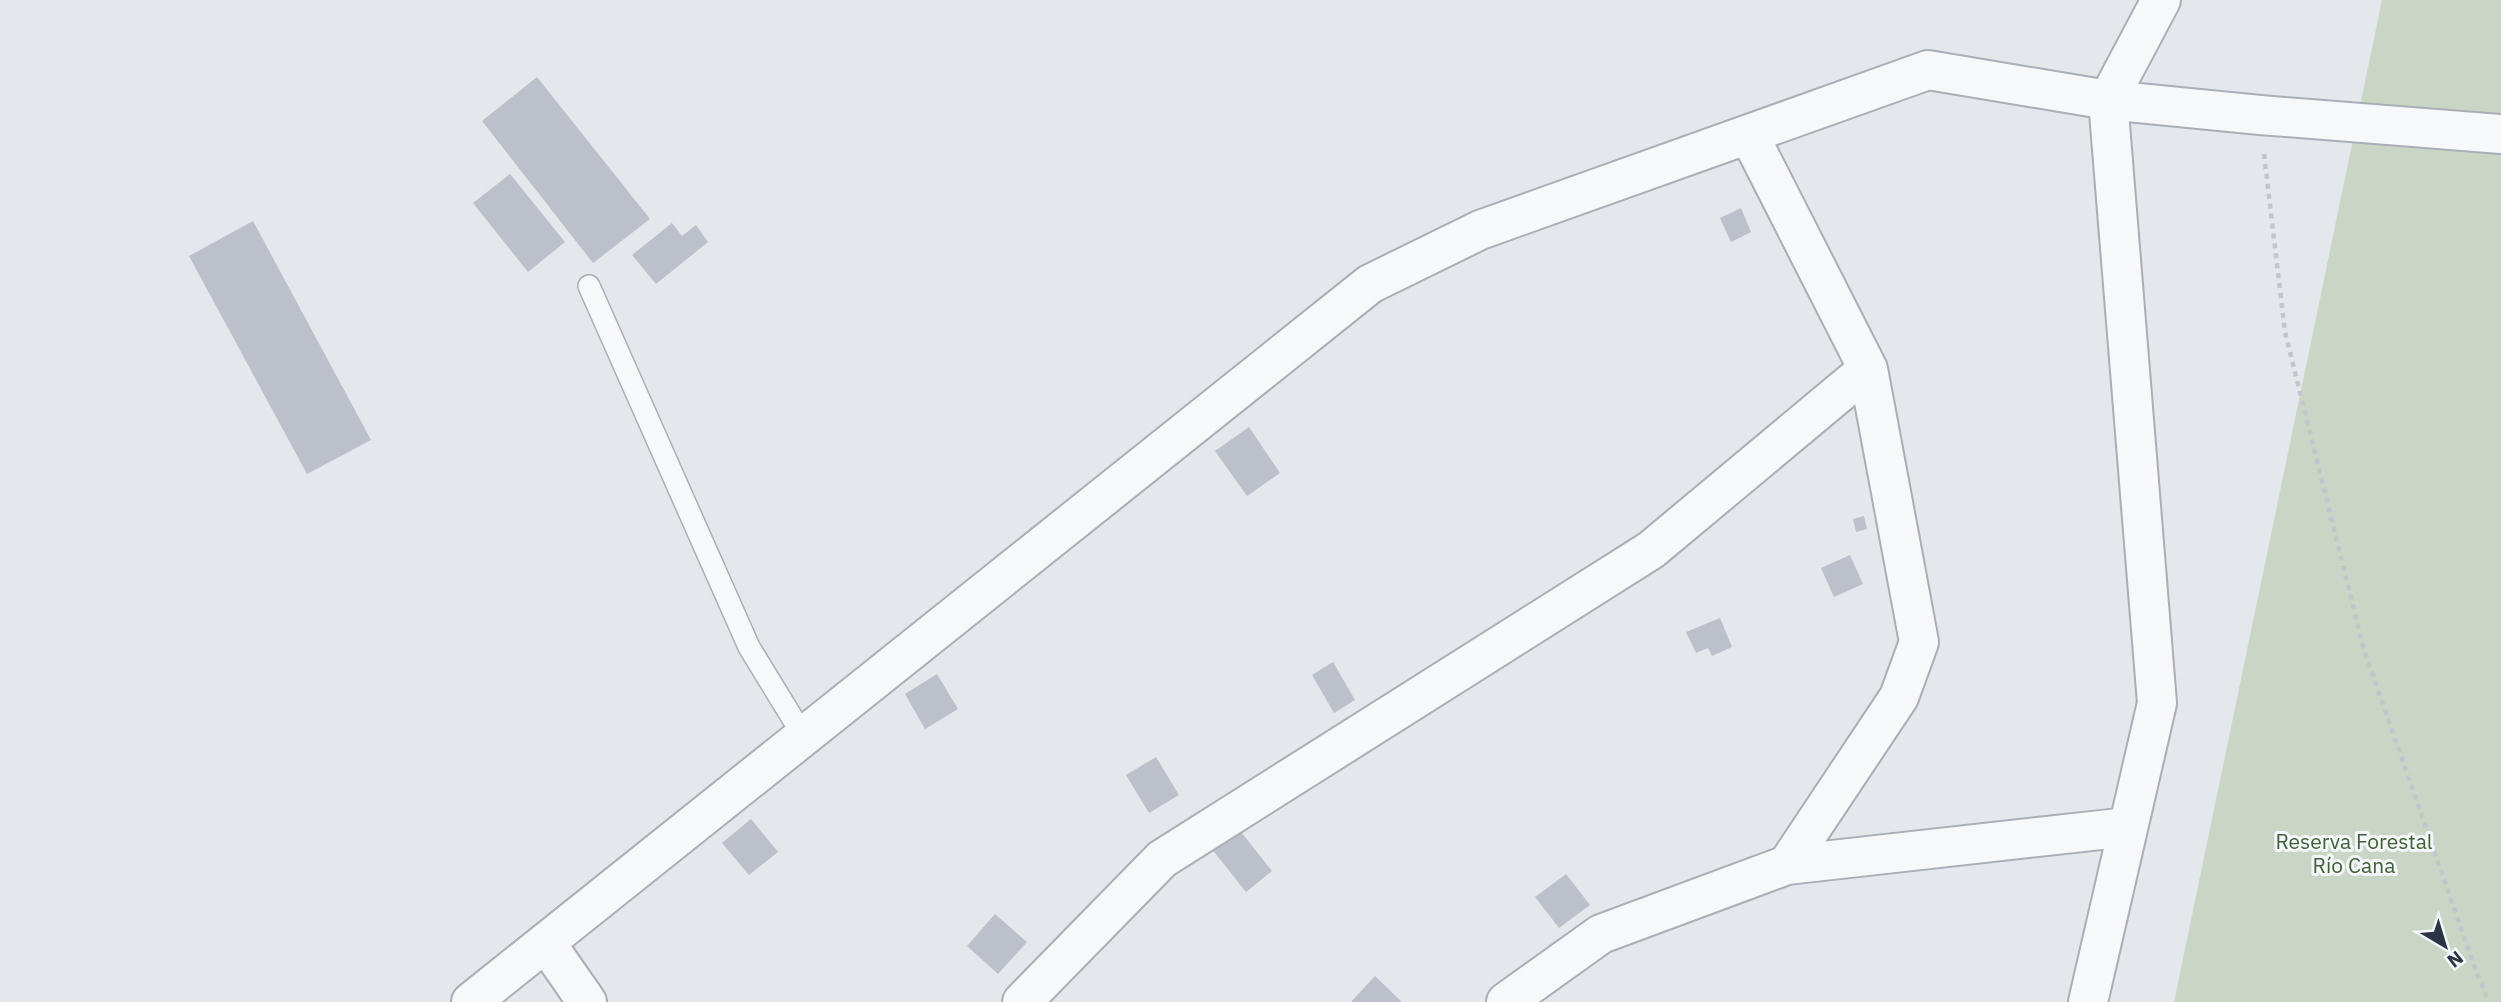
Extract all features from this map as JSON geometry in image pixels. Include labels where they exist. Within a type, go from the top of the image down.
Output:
[{"type":"street","points":[[2088,1002],[2157,703],[2108,100],[2161,0]]},
{"type":"street","points":[[471,1002],[1370,284],[1480,230],[1928,71],[2108,100],[2501,134]]},
{"type":"street","points":[[1749,135],[1868,369],[1919,642],[1899,697],[1787,864]]},
{"type":"street","points":[[1022,1002],[1162,859],[1651,550],[1868,369]]},
{"type":"street","points":[[1506,1002],[1601,934],[1787,864],[2128,827]]},
{"type":"street","points":[[546,943],[587,1002]]},
{"type":"lane","points":[[589,286],[749,647],[803,737]]},
{"type":"path","points":[[2260,115],[2285,332],[2364,650],[2489,1002]]},
{"type":"green space","name":"Reserva Forestal Río Cana","points":[[2382,0],[2501,0],[2501,1002],[2174,1002]]},
{"type":"building","points":[[537,77],[650,219],[593,263],[482,121]]},
{"type":"building","points":[[510,174],[565,242],[528,272],[473,203]]},
{"type":"building","points":[[1741,208],[1751,232],[1731,242],[1720,218]]},
{"type":"building","points":[[253,221],[371,440],[307,474],[189,256]]},
{"type":"building","points":[[672,223],[682,236],[696,225],[708,242],[656,284],[632,255]]},
{"type":"building","points":[[1249,427],[1280,473],[1247,496],[1215,451]]},
{"type":"building","points":[[1864,516],[1867,529],[1856,532],[1853,519]]},
{"type":"building","points":[[1850,555],[1863,584],[1834,597],[1821,568]]},
{"type":"building","points":[[1720,618],[1732,647],[1712,656],[1708,648],[1696,653],[1686,632]]},
{"type":"building","points":[[1333,662],[1355,700],[1334,713],[1312,675]]},
{"type":"building","points":[[937,674],[958,709],[925,729],[905,694]]},
{"type":"building","points":[[1156,757],[1179,795],[1149,813],[1126,775]]},
{"type":"building","points":[[751,819],[778,852],[749,875],[722,843]]},
{"type":"building","points":[[1237,827],[1272,871],[1246,892],[1211,848]]},
{"type":"building","points":[[1566,874],[1590,905],[1559,928],[1535,897]]},
{"type":"building","points":[[995,914],[1027,942],[998,974],[967,946]]},
{"type":"building","points":[[1375,976],[1402,1002],[1351,1002]]}]
